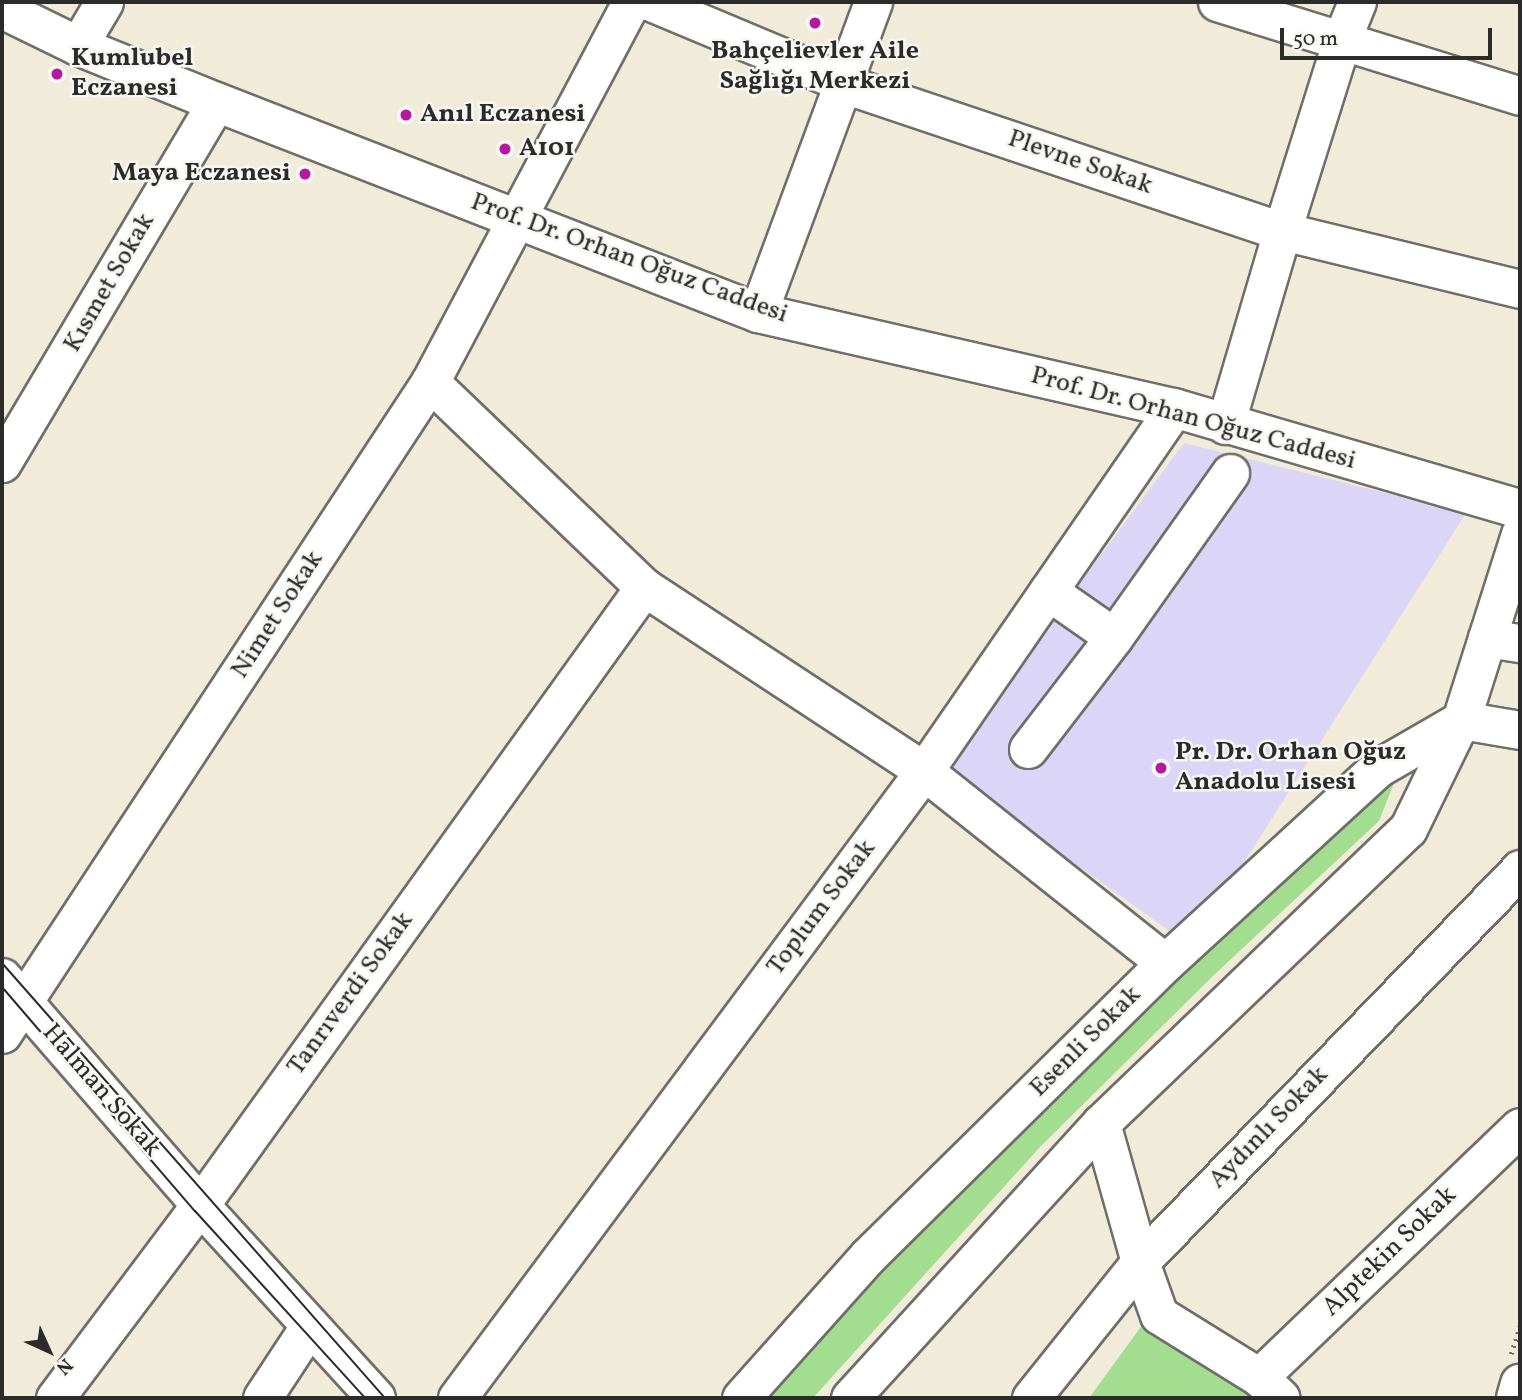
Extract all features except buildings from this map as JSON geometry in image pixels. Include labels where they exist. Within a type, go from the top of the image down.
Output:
[{"type":"main road","name":"Prof. Dr. Orhan Oğuz Caddesi","points":[[2,9],[78,46],[216,102],[758,313],[1174,408],[1520,509]]},
{"type":"main road","points":[[1516,1398],[1520,1384]]},
{"type":"street","points":[[78,46],[104,2]]},
{"type":"street","name":"Nimet Sokak","points":[[2,1034],[13,990],[430,382],[631,2]]},
{"type":"street","name":"Plevne Sokak","points":[[651,2],[845,83],[1282,231],[1520,289]]},
{"type":"street","points":[[758,313],[873,2]]},
{"type":"street","points":[[1217,2],[1520,96]]},
{"type":"street","points":[[1225,425],[1282,231],[1342,39],[1357,2]]},
{"type":"street","name":"Kısmet Sokak","points":[[4,455],[216,102]]},
{"type":"street","points":[[430,382],[643,587],[924,771],[1166,963]]},
{"type":"street","name":"Toplum Sokak","points":[[457,1398],[924,771],[1174,408]]},
{"type":"street","points":[[1028,749],[1114,637],[1230,473]]},
{"type":"street","points":[[850,1398],[1101,1123],[1408,829],[1461,720],[1504,640],[1520,534]]},
{"type":"street","name":"Tanrıverdi Sokak","points":[[55,1398],[200,1205],[643,587]]},
{"type":"street","points":[[1048,591],[1114,637]]},
{"type":"street","points":[[1461,720],[1520,730]]},
{"type":"street","name":"Esenli Sokak","points":[[741,1398],[869,1256],[1166,963],[1378,768],[1461,720]]},
{"type":"street","name":"Aydınlı Sokak","points":[[1031,1398],[1140,1262],[1520,869]]},
{"type":"street","name":"Halman Sokak","points":[[13,990],[200,1205],[376,1398]]},
{"type":"street","points":[[1101,1123],[1140,1262],[1158,1315],[1270,1388]]},
{"type":"street","name":"Alptekin Sokak","points":[[1270,1388],[1520,1127]]},
{"type":"street","points":[[261,1398],[310,1325]]},
{"type":"shaded area","points":[[1184,443],[1466,513],[1229,886],[1181,939],[942,769]]},
{"type":"green space","points":[[1398,773],[1379,821],[1214,975],[1039,1148],[813,1398],[763,1398],[778,1372],[1139,1009]]},
{"type":"green space","points":[[1146,1320],[1269,1398],[1089,1398]]},
{"type":"tram line","points":[[2,963],[385,1398]]},
{"type":"tram line","points":[[2,987],[195,1211],[365,1398]]},
{"type":"place","name":"Bahçelievler Aile Sağlığı Merkezi","points":[[815,23]]},
{"type":"place","name":"Kumlubel Eczanesi","points":[[57,74]]},
{"type":"place","name":"Anıl Eczanesi","points":[[406,115]]},
{"type":"place","name":"A101","points":[[505,149]]},
{"type":"place","name":"Maya Eczanesi","points":[[305,174]]},
{"type":"place","name":"Pr. Dr. Orhan Oğuz Anadolu Lisesi","points":[[1161,768]]}]
